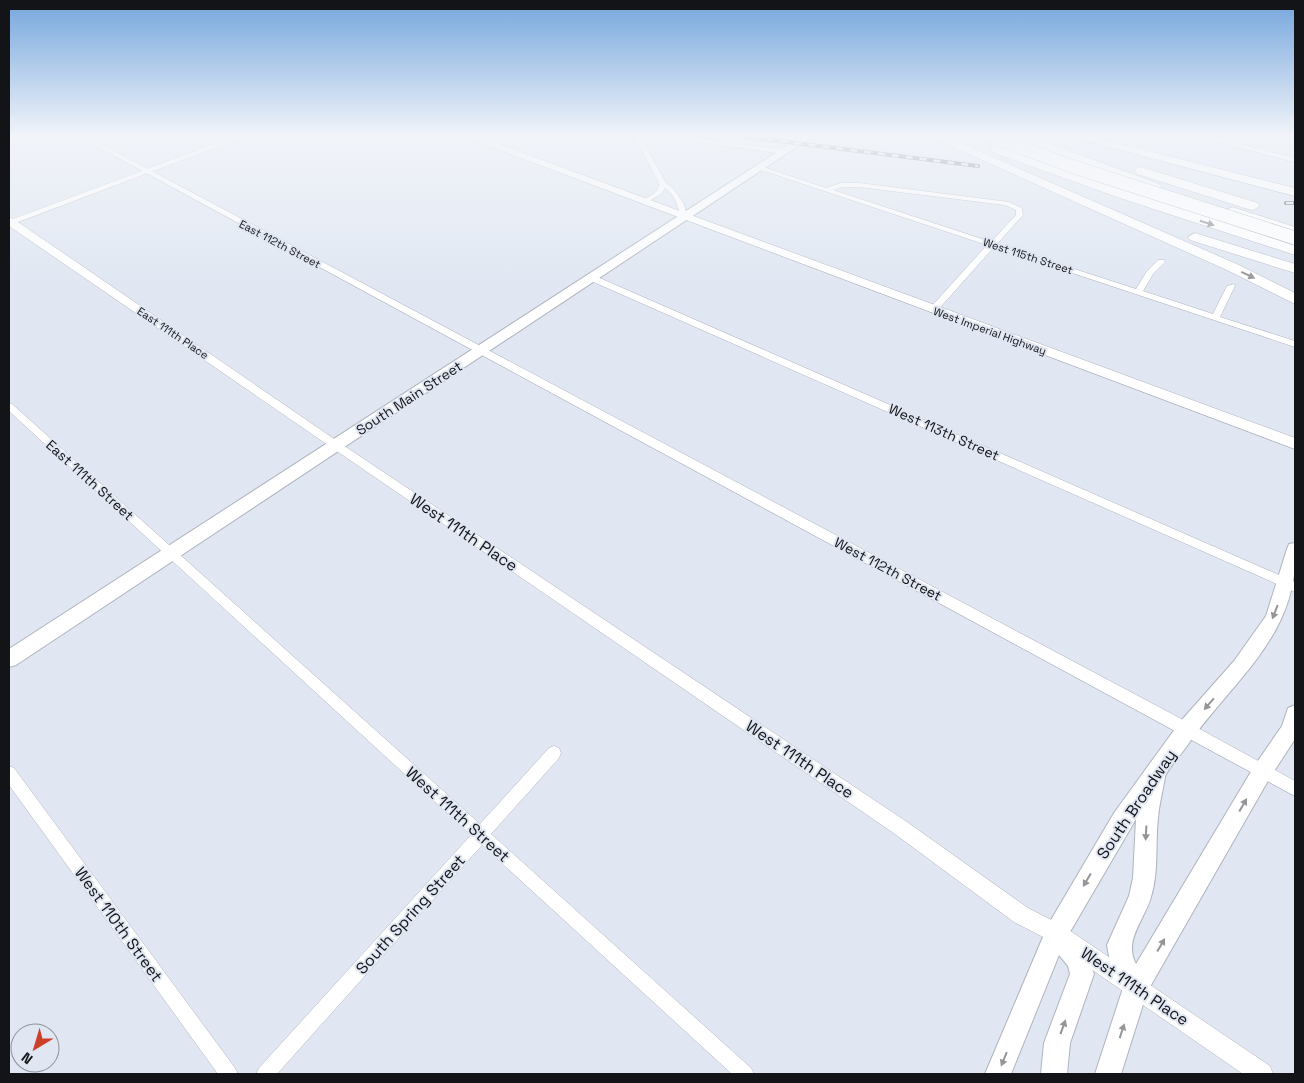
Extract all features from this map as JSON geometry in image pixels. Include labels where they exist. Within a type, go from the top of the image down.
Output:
[{"type":"highway","points":[[1054,187],[1128,217],[1295,299]]},
{"type":"highway","points":[[1100,187],[1295,251]]},
{"type":"highway","points":[[1135,187],[1295,238]]},
{"type":"highway","points":[[1154,187],[1277,219],[1295,219]]},
{"type":"highway","points":[[1183,187],[1277,219],[1295,231]]},
{"type":"highway","points":[[1128,217],[1295,269]]},
{"type":"main road","name":"West Imperial Highway","points":[[603,187],[1295,444]]},
{"type":"main road","name":"South Main Street","points":[[9,659],[732,187]]},
{"type":"main road","name":"South Broadway","points":[[998,1074],[1056,933],[1122,821],[1188,728],[1241,667],[1274,618],[1291,584],[1295,549]]},
{"type":"main road","points":[[1108,1074],[1136,987],[1262,772],[1294,723]]},
{"type":"main road","points":[[1136,987],[1122,962],[1119,945],[1140,897],[1144,878],[1147,816],[1160,768]]},
{"type":"main road","points":[[1054,1074],[1057,1042],[1082,974],[1078,960],[1056,933]]},
{"type":"street","points":[[10,222],[106,187]]},
{"type":"street","name":"East 112th Street","points":[[173,187],[480,351]]},
{"type":"street","points":[[644,202],[659,193],[662,187]]},
{"type":"street","points":[[667,187],[671,189],[680,204],[685,218]]},
{"type":"street","name":"West 115th Street","points":[[815,187],[1295,344]]},
{"type":"street","points":[[826,190],[836,187]]},
{"type":"street","points":[[872,187],[1007,203],[1020,209],[1019,215],[933,310]]},
{"type":"street","name":"East 111th Place","points":[[10,222],[336,446]]},
{"type":"street","points":[[1138,292],[1150,273],[1161,262]]},
{"type":"street","name":"West 113th Street","points":[[592,278],[1291,584]]},
{"type":"street","points":[[1216,318],[1231,286]]},
{"type":"street","name":"West 112th Street","points":[[480,351],[1188,728],[1295,790]]},
{"type":"street","name":"East 111th Street","points":[[9,406],[170,554]]},
{"type":"street","name":"West 111th Place","points":[[336,446],[901,828],[1022,914],[1056,933],[1262,1074]]},
{"type":"street","name":"West 111th Street","points":[[170,554],[745,1074]]},
{"type":"street","name":"South Spring Street","points":[[265,1074],[554,753]]},
{"type":"street","name":"West 110th Street","points":[[9,773],[229,1074]]},
{"type":"tram line","points":[[1136,187],[1295,240]]},
{"type":"tram line","points":[[1271,225],[1295,232]]},
{"type":"railway","points":[[1286,203],[1295,203]]}]
